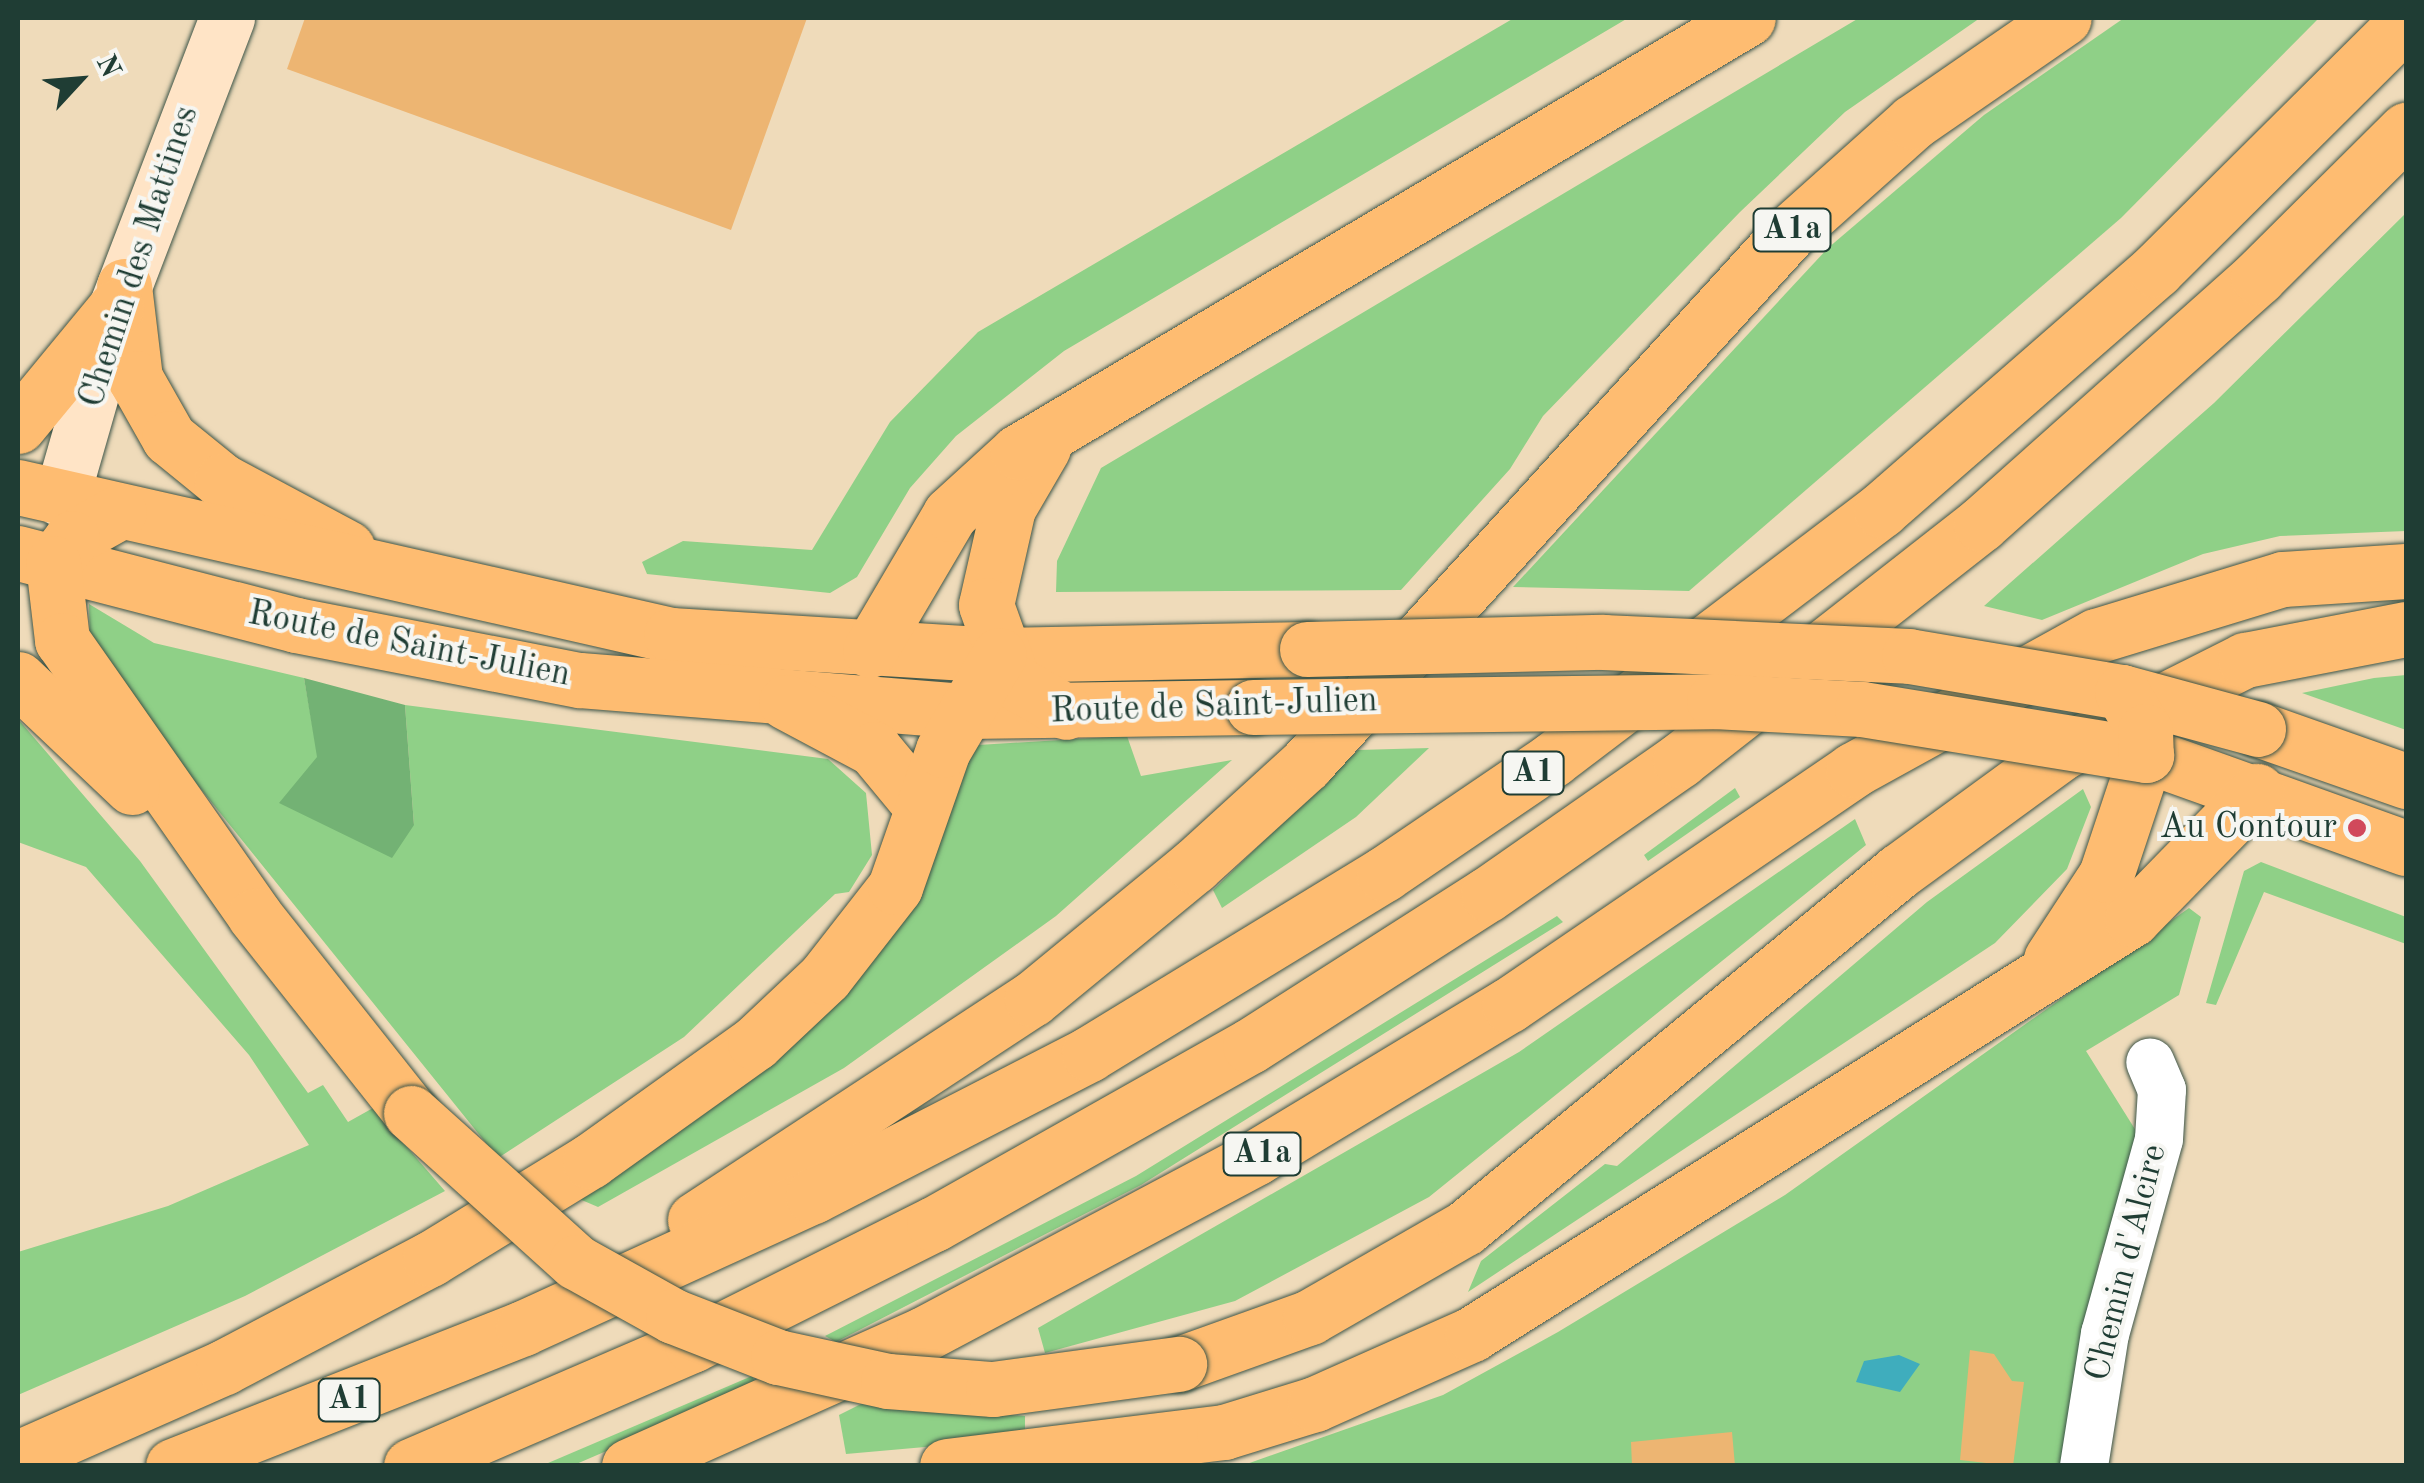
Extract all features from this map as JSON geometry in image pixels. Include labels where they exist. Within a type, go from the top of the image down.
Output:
[{"type":"main road","name":"Chemin des Mattines","points":[[39,493],[120,297],[227,18]]},
{"type":"main road","points":[[870,650],[960,502],[1062,427],[1748,18]]},
{"type":"main road","name":"A1a","points":[[523,1328],[964,1046],[1194,866],[1306,764],[1789,232],[1912,122],[2064,18]]},
{"type":"main road","name":"A1","points":[[173,1466],[523,1328],[1003,1102],[1267,948],[1524,780],[1788,585],[1984,424],[2156,270],[2406,22]]},
{"type":"main road","name":"A1","points":[[411,1466],[692,1345],[934,1224],[1250,1046],[1488,894],[1926,569],[2184,346],[2406,130]]},
{"type":"main road","points":[[18,426],[120,297]]},
{"type":"main road","points":[[120,297],[135,378],[179,450],[416,584]]},
{"type":"main road","points":[[1062,427],[1026,470],[999,535],[986,605],[999,656],[1034,701],[1066,712]]},
{"type":"main road","points":[[39,493],[29,552],[62,640],[126,733],[176,821]]},
{"type":"main road","name":"Route de Saint-Julien","points":[[39,493],[416,584],[671,636],[999,656],[1768,645],[1908,656],[2122,692],[2258,729],[2406,782]]},
{"type":"main road","points":[[29,552],[72,538],[119,512]]},
{"type":"main road","name":"Route de Saint-Julien","points":[[29,552],[436,655],[786,702],[1066,712],[1714,700],[1862,709],[2257,791],[2406,848]]},
{"type":"main road","name":"A1a","points":[[628,1466],[924,1334],[1255,1158],[1508,1006],[1853,770],[2080,644],[2232,590],[2406,571]]},
{"type":"main road","points":[[18,679],[176,821],[411,1113],[576,1262],[673,1316],[778,1357],[888,1381],[993,1389],[1180,1364],[1310,1317],[1465,1228],[1898,871],[2062,752],[2246,660],[2406,629]]},
{"type":"main road","points":[[18,1458],[339,1309],[590,1161],[790,1012],[895,887],[922,807],[966,711],[999,656]]},
{"type":"main road","points":[[2024,987],[2092,904],[2155,768],[2145,731],[2122,692]]},
{"type":"main road","points":[[786,702],[874,749],[922,807]]},
{"type":"main road","points":[[947,1466],[1224,1432],[1388,1375],[1568,1280],[2132,919],[2257,791]]},
{"type":"street","name":"Chemin d'Alcire","points":[[2084,1466],[2104,1334],[2159,1139],[2162,1090],[2150,1062]]},
{"type":"green space","points":[[1514,18],[1628,18],[1064,351],[956,436],[910,488],[857,577],[830,593],[647,574],[642,562],[683,541],[812,550],[890,422],[978,332]]},
{"type":"green space","points":[[1859,18],[1980,18],[1845,112],[1740,212],[1543,416],[1510,469],[1401,590],[1056,592],[1057,561],[1101,468]]},
{"type":"green space","points":[[2124,18],[2319,18],[2121,218],[1689,591],[1513,587],[1828,248],[1984,115]]},
{"type":"green space","points":[[2406,213],[2406,531],[2280,536],[2203,554],[2042,620],[1984,606],[2214,403]]},
{"type":"green space","points":[[89,604],[154,643],[304,678],[318,757],[414,825],[405,705],[828,759],[866,793],[872,855],[849,892],[835,894],[684,1037],[498,1158],[142,716],[90,638]]},
{"type":"green space","points":[[2406,675],[2406,730],[2302,693],[2374,678]]},
{"type":"green space","points":[[304,678],[405,705],[414,825],[392,858],[279,803],[317,757]]},
{"type":"green space","points":[[18,719],[140,861],[308,1093],[323,1085],[348,1122],[373,1108],[445,1191],[245,1296],[18,1395],[18,1252],[168,1206],[309,1145],[249,1055],[86,867],[18,842]]},
{"type":"green space","points":[[1127,736],[1141,776],[1232,760],[1056,916],[844,1068],[598,1207],[570,1195],[711,1102],[978,745]]},
{"type":"green space","points":[[1429,748],[1356,817],[1222,908],[1213,890],[1358,750]]},
{"type":"green space","points":[[1735,788],[1740,797],[1648,861],[1644,855]]},
{"type":"green space","points":[[2083,789],[2091,807],[2067,869],[1995,943],[1468,1292],[1481,1261],[1605,1164],[1617,1166],[1927,902]]},
{"type":"green space","points":[[1855,819],[1866,845],[1429,1197],[1235,1301],[1045,1353],[1038,1328],[1519,1052]]},
{"type":"green space","points":[[2261,862],[2406,917],[2406,944],[2264,892],[2216,1005],[2206,1003],[2244,871]]},
{"type":"green space","points":[[2189,908],[2201,917],[2179,995],[2086,1051],[2138,1134],[2119,1228],[2100,1256],[2062,1465],[1241,1466],[1443,1395],[1558,1332],[1785,1195]]},
{"type":"green space","points":[[1557,916],[1563,922],[1141,1185],[836,1342],[825,1336],[1136,1176]]},
{"type":"green space","points":[[752,1376],[757,1386],[574,1465],[541,1466]]},
{"type":"green space","points":[[861,1404],[1025,1416],[1025,1438],[846,1454],[839,1415]]},
{"type":"water","points":[[1899,1355],[1920,1364],[1900,1392],[1856,1382],[1864,1361]]},
{"type":"building","points":[[305,18],[807,18],[731,230],[287,69]]},
{"type":"building","points":[[1970,1350],[1994,1354],[2012,1381],[2024,1382],[2013,1466],[1960,1460]]},
{"type":"building","points":[[1732,1432],[1735,1466],[1632,1466],[1631,1442]]},
{"type":"place","name":"Au Contour","points":[[2357,828]]}]
